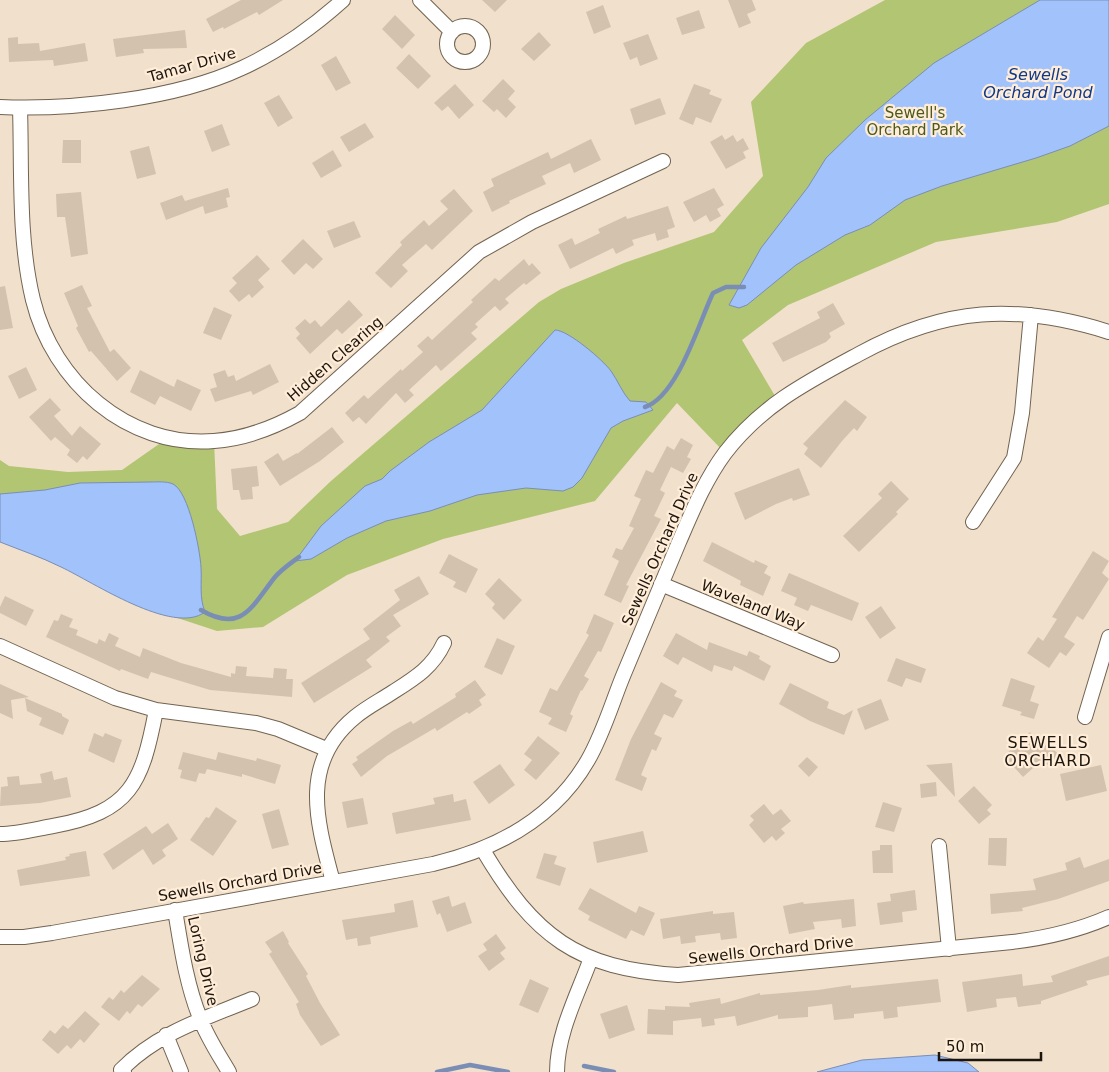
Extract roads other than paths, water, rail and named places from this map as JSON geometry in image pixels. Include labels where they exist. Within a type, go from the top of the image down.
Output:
[{"type":"street","name":"Tamar Drive","points":[[0,107],[20,108],[111,101],[168,92],[204,82],[242,69],[279,48],[343,0]]},
{"type":"street","points":[[420,0],[452,32]]},
{"type":"street","name":"Hidden Clearing","points":[[20,108],[26,260],[33,301],[46,335],[71,377],[105,410],[148,432],[189,441],[214,441],[237,438],[279,424],[300,413],[479,252],[532,222],[663,161]]},
{"type":"street","name":"Sewells Orchard Drive","points":[[0,936],[24,937],[52,933],[433,864],[483,850],[510,836],[536,818],[561,795],[588,760],[695,505],[725,453],[767,409],[793,390],[892,336],[917,327],[953,318],[982,314],[1031,315],[1059,318],[1109,332]]},
{"type":"street","points":[[973,522],[1014,458],[1022,413],[1031,315]]},
{"type":"street","name":"Waveland Way","points":[[661,584],[832,655]]},
{"type":"street","points":[[1085,717],[1109,637]]},
{"type":"street","points":[[332,882],[320,833],[316,792],[326,749],[355,717],[428,668],[438,655],[444,642]]},
{"type":"street","points":[[0,646],[86,686],[156,710],[256,723],[278,729],[326,749]]},
{"type":"street","points":[[0,834],[79,822],[110,808],[133,785],[141,769],[148,752],[156,710]]},
{"type":"street","points":[[939,846],[949,949]]},
{"type":"street","name":"Sewells Orchard Drive","points":[[483,850],[506,888],[544,930],[591,958],[631,971],[678,975],[949,949],[1049,937],[1088,926],[1109,917]]},
{"type":"street","name":"Loring Drive","points":[[175,910],[184,964],[200,1020],[229,1072]]},
{"type":"street","points":[[557,1072],[557,1058],[562,1036],[591,958]]},
{"type":"street","name":"Loring Drive","points":[[124,1072],[121,1070],[132,1058],[166,1035],[252,999]]},
{"type":"street","points":[[166,1035],[181,1072]]},
{"type":"water","name":"Sewells Orchard Pond","points":[[1040,0],[1109,0],[1109,126],[1070,146],[942,186],[905,200],[870,225],[845,235],[796,265],[747,305],[739,308],[729,305],[761,248],[808,187],[826,158],[865,120],[934,63]]},
{"type":"water","points":[[555,330],[561,331],[576,340],[601,360],[611,371],[630,401],[646,402],[653,410],[623,421],[611,428],[582,478],[573,487],[563,491],[526,488],[477,495],[430,511],[386,521],[347,538],[311,559],[295,561],[321,526],[365,486],[382,479],[429,442],[482,410]]},
{"type":"water","points":[[164,482],[173,484],[179,489],[193,522],[201,567],[201,595],[205,612],[191,618],[173,617],[133,604],[53,563],[0,542],[0,494],[45,490],[80,483]]},
{"type":"water","points":[[935,1055],[968,1063],[979,1072],[817,1072],[862,1060]]},
{"type":"waterway","points":[[645,407],[657,400],[668,389],[677,374],[713,293],[726,287],[744,287]]},
{"type":"waterway","points":[[201,610],[215,617],[236,618],[252,607],[278,574],[299,557]]},
{"type":"waterway","points":[[437,1072],[470,1065],[508,1072]]},
{"type":"waterway","points":[[584,1066],[614,1072]]},
{"type":"district","name":"SEWELLS ORCHARD","points":[[1048,751]]},
{"type":"park label","name":"Sewell's Orchard Park","points":[[915,122]]}]
